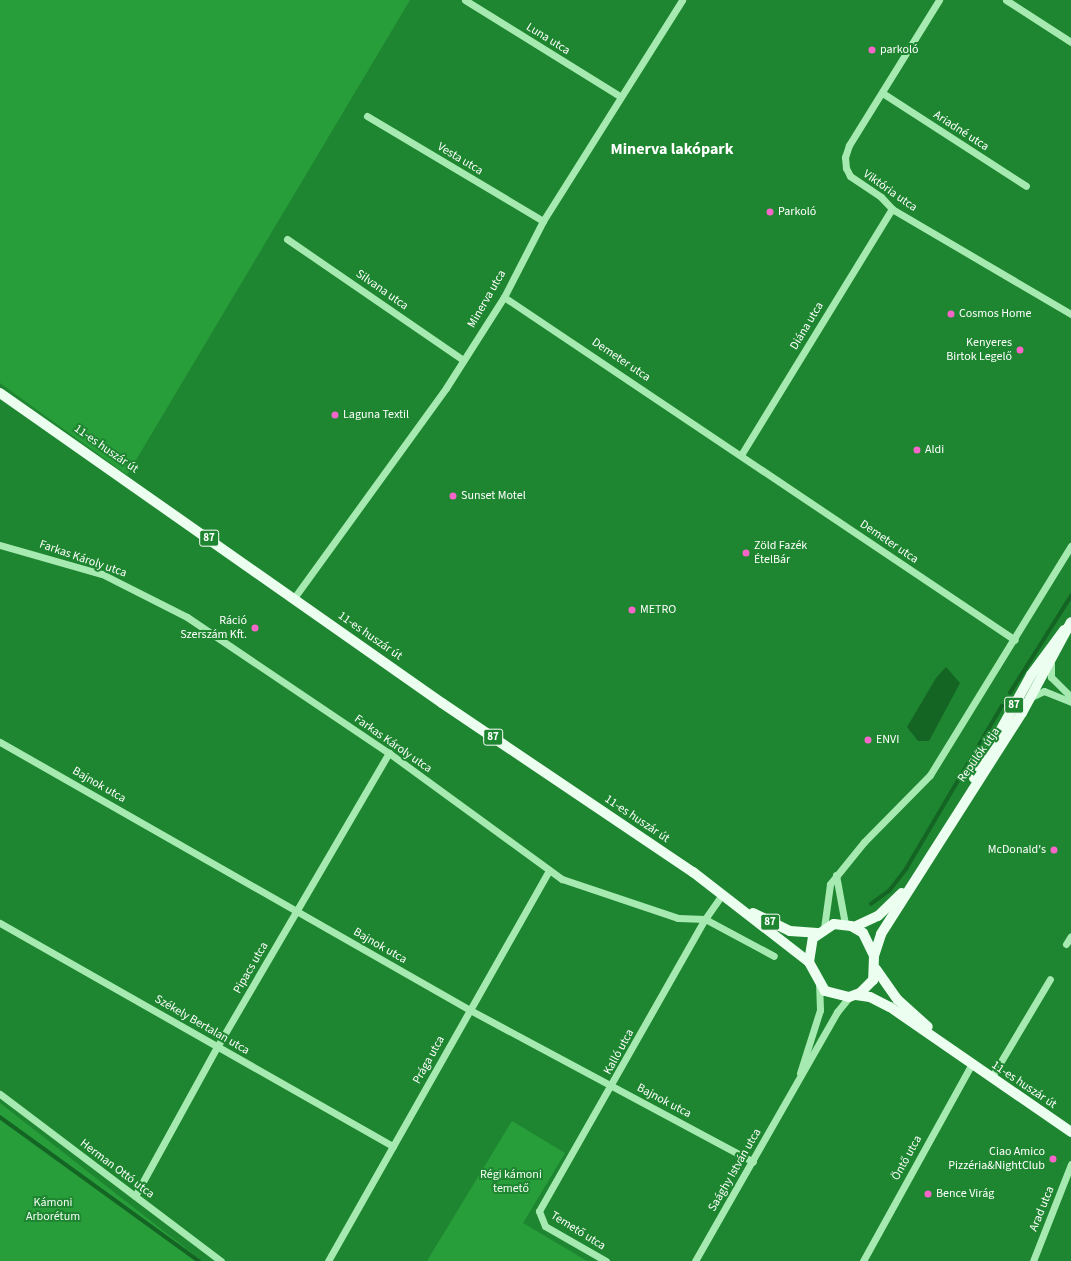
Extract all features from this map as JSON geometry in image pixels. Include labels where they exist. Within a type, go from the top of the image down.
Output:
[{"type":"main road","name":"11-es huszár út","points":[[0,393],[724,897]]},
{"type":"main road","name":"Repülők útja","points":[[969,793],[1028,702],[1052,661],[1070,623]]},
{"type":"main road","name":"Repülők útja","points":[[969,793],[971,783],[1020,694],[1048,649],[1070,623]]},
{"type":"main road","name":"87","points":[[874,956],[881,934],[919,876],[969,793]]},
{"type":"main road","name":"87","points":[[724,897],[786,930],[820,931],[849,926],[878,916],[919,876]]},
{"type":"main road","name":"87","points":[[724,897],[809,962],[819,984],[835,996],[853,996]]},
{"type":"main road","name":"87","points":[[849,926],[866,937],[874,956],[876,969]]},
{"type":"main road","points":[[809,962],[810,946],[820,931]]},
{"type":"main road","name":"11-es huszár út","points":[[876,969],[898,1000],[962,1058]]},
{"type":"main road","points":[[853,996],[867,987],[876,969]]},
{"type":"main road","name":"11-es huszár út","points":[[853,996],[870,997],[890,1007],[971,1065],[1071,1132]]},
{"type":"street","name":"Luna utca","points":[[465,0],[620,96]]},
{"type":"street","name":"Minerva utca","points":[[294,598],[463,360],[504,297],[543,221],[620,96],[682,0]]},
{"type":"street","name":"Viktória utca","points":[[939,0],[845,157],[850,176],[881,197],[892,209],[1071,314]]},
{"type":"street","points":[[1006,0],[1071,42]]},
{"type":"street","name":"Ariadné utca","points":[[884,94],[1026,186]]},
{"type":"street","name":"Vesta utca","points":[[367,116],[543,221]]},
{"type":"street","name":"Diána utca","points":[[741,455],[892,209]]},
{"type":"street","name":"Silvana utca","points":[[287,240],[463,360]]},
{"type":"street","name":"Demeter utca","points":[[504,297],[1015,640]]},
{"type":"street","name":"Farkas Károly utca","points":[[0,545],[88,570],[153,598],[389,753],[549,870],[579,886],[678,918],[704,919],[774,956]]},
{"type":"street","points":[[820,931],[828,890],[836,875],[864,842],[930,775],[1015,640],[1071,546]]},
{"type":"street","points":[[1052,661],[1051,677],[1071,697]]},
{"type":"street","points":[[1028,702],[1042,691],[1071,702]]},
{"type":"street","name":"Bajnok utca","points":[[0,742],[470,1010],[753,1162]]},
{"type":"street","name":"Pipacs utca","points":[[136,1196],[217,1047],[389,753]]},
{"type":"street","name":"Prága utca","points":[[328,1261],[549,870]]},
{"type":"street","points":[[836,875],[849,926]]},
{"type":"street","name":"Kalló utca","points":[[540,1220],[539,1211],[612,1086],[704,919],[724,897]]},
{"type":"street","name":"Székely Bertalan utca","points":[[0,923],[393,1146]]},
{"type":"street","points":[[1066,944],[1071,936]]},
{"type":"street","points":[[990,1078],[1050,979]]},
{"type":"street","name":"Saághy István utca","points":[[793,1090],[820,1010],[819,984]]},
{"type":"street","name":"Saághy István utca","points":[[695,1261],[753,1162],[837,1012],[853,996]]},
{"type":"street","name":"Öntő utca","points":[[863,1261],[971,1065]]},
{"type":"street","name":"Herman Ottó utca","points":[[0,1094],[221,1261]]},
{"type":"street","name":"Arad utca","points":[[1033,1261],[1071,1164]]},
{"type":"street","name":"Temető utca","points":[[540,1220],[606,1261]]},
{"type":"green space","points":[[0,0],[410,0],[127,475],[0,383]]},
{"type":"green space","name":"Kámoni Arborétum","points":[[0,1103],[202,1261],[0,1261]]},
{"type":"green space","name":"Régi kámoni temető","points":[[512,1121],[565,1153],[523,1223],[587,1261],[427,1261]]},
{"type":"shaded area","points":[[946,667],[960,683],[929,741],[918,741],[907,727],[936,678]]},
{"type":"waterway","points":[[1010,693],[1071,596]]},
{"type":"waterway","points":[[871,904],[889,891],[906,869],[1002,706]]},
{"type":"waterway","points":[[0,1117],[199,1261]]},
{"type":"place","name":"parkoló","points":[[872,50]]},
{"type":"place","name":"Parkoló","points":[[770,212]]},
{"type":"place","name":"Cosmos Home","points":[[951,314]]},
{"type":"place","name":"Kenyeres Birtok Legelő","points":[[1020,350]]},
{"type":"place","name":"Laguna Textil","points":[[335,415]]},
{"type":"place","name":"Aldi","points":[[917,450]]},
{"type":"place","name":"Sunset Motel","points":[[453,496]]},
{"type":"place","name":"Zöld Fazék ÉtelBár","points":[[746,553]]},
{"type":"place","name":"METRO","points":[[632,610]]},
{"type":"place","name":"Ráció Szerszám Kft.","points":[[255,628]]},
{"type":"place","name":"ENVI","points":[[868,740]]},
{"type":"place","name":"McDonald's","points":[[1054,850]]},
{"type":"place","name":"Ciao Amico Pizzéria&NightClub","points":[[1053,1159]]},
{"type":"place","name":"Bence Virág","points":[[928,1194]]},
{"type":"district","name":"Minerva lakópark","points":[[672,149]]}]
